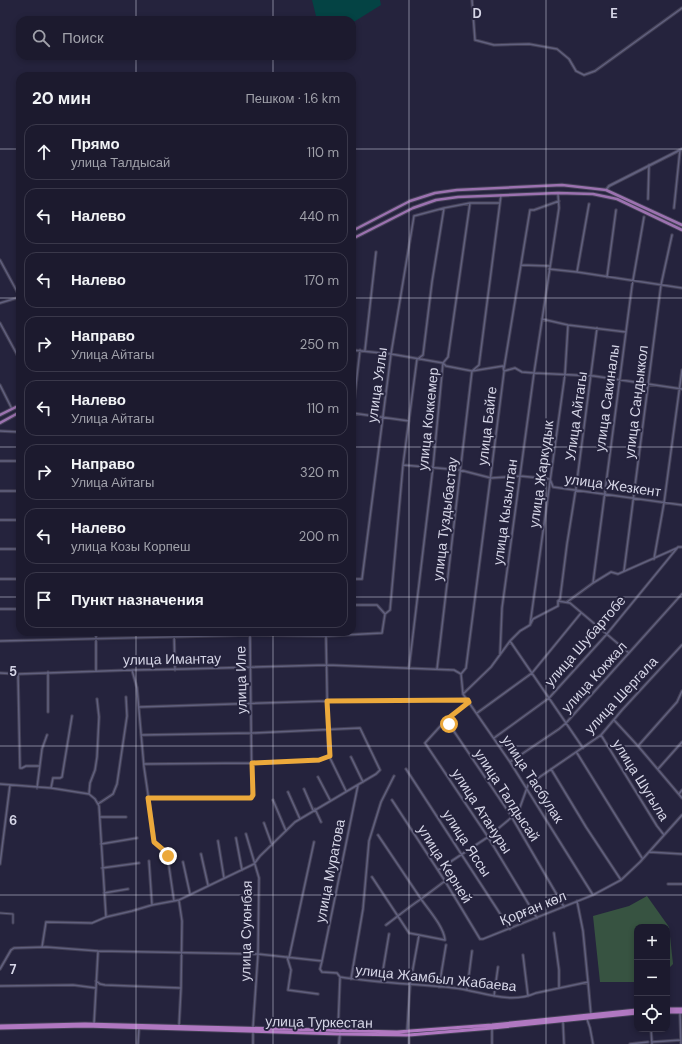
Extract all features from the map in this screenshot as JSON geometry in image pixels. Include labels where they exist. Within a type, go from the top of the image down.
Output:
[{"type":"highway","points":[[670,1011],[681,1011]]},
{"type":"highway","name":"улица Туркестан","points":[[0,1027],[85,1025],[140,1028],[340,1033],[408,1033],[492,1028],[634,1012]]},
{"type":"highway","name":"улица Туркестан","points":[[408,1033],[586,1017]]},
{"type":"highway","name":"улица Туркестан","points":[[85,1025],[179,1026],[253,1030]]},
{"type":"main road","points":[[356,229],[410,201],[435,193],[457,190],[562,186],[606,190],[682,225]]},
{"type":"main road","points":[[356,237],[402,213],[426,203],[446,198],[558,193],[603,196],[617,199],[682,230]]},
{"type":"main road","points":[[0,415],[16,406]]},
{"type":"main road","points":[[0,423],[16,414]]},
{"type":"street","points":[[472,0],[475,40],[494,45],[529,44],[557,49],[569,59],[576,71],[584,75],[595,71],[682,8]]},
{"type":"street","points":[[606,190],[609,186],[681,149]]},
{"type":"street","points":[[674,208],[681,149]]},
{"type":"street","points":[[648,199],[649,165]]},
{"type":"street","points":[[677,177],[682,178]]},
{"type":"street","name":"улица Кызылтан","points":[[500,655],[502,608],[534,373],[559,208],[558,193]]},
{"type":"street","name":"улица Туздыбастау","points":[[437,669],[472,371],[478,365],[501,195]]},
{"type":"street","name":"улица Байге","points":[[461,674],[466,668],[504,371],[530,210],[559,201]]},
{"type":"street","points":[[417,359],[421,358],[423,355],[432,282],[444,208],[470,203],[500,203]]},
{"type":"street","name":"улица Коккемер","points":[[408,668],[433,467],[443,363],[448,357],[470,203]]},
{"type":"street","points":[[577,272],[590,204]]},
{"type":"street","name":"улица Уялы","points":[[356,579],[362,579],[391,354],[414,216],[444,208]]},
{"type":"street","points":[[607,277],[616,210]]},
{"type":"street","points":[[652,216],[653,211]]},
{"type":"street","name":"улица Сакиналы","points":[[593,583],[633,281],[644,217]]},
{"type":"street","name":"улица Сандыккол","points":[[624,571],[661,285],[672,235]]},
{"type":"street","points":[[365,350],[376,252]]},
{"type":"street","points":[[0,260],[16,290]]},
{"type":"street","points":[[521,265],[682,288]]},
{"type":"street","points":[[0,303],[16,298]]},
{"type":"street","points":[[542,319],[568,325],[626,332]]},
{"type":"street","points":[[0,323],[16,353]]},
{"type":"street","name":"улица Жаркудык","points":[[530,625],[565,374],[568,325]]},
{"type":"street","name":"Улица Айтагы","points":[[558,601],[560,599],[576,490],[592,376],[597,328]]},
{"type":"street","points":[[356,350],[365,350],[443,363],[446,366],[472,371],[503,366],[504,371],[515,368],[522,372],[592,376],[681,389]]},
{"type":"street","points":[[356,382],[360,350]]},
{"type":"street","points":[[356,634],[382,633],[385,614],[390,610],[403,465],[417,359]]},
{"type":"street","points":[[654,559],[681,389],[682,370]]},
{"type":"street","points":[[0,385],[12,409]]},
{"type":"street","points":[[356,414],[409,421]]},
{"type":"street","points":[[0,431],[16,432]]},
{"type":"street","points":[[0,461],[16,461]]},
{"type":"street","name":"улица Жезкент","points":[[403,465],[460,470],[491,478],[520,476],[550,479],[553,487],[682,505]]},
{"type":"street","points":[[0,491],[16,491]]},
{"type":"street","points":[[0,520],[16,520]]},
{"type":"street","points":[[567,602],[611,572],[618,574],[678,547],[682,547]]},
{"type":"street","name":"улица Шубартобе","points":[[494,738],[549,698],[606,635],[678,547]]},
{"type":"street","points":[[0,549],[16,549]]},
{"type":"street","points":[[0,579],[16,579]]},
{"type":"street","name":"улица Кокжал","points":[[510,762],[566,723],[682,594]]},
{"type":"street","points":[[463,694],[491,667],[510,641],[520,631],[530,625],[533,619],[558,606],[558,601],[570,603],[629,653]]},
{"type":"street","points":[[356,605],[378,605],[385,614]]},
{"type":"street","points":[[0,609],[16,609]]},
{"type":"street","points":[[477,713],[532,673],[582,612]]},
{"type":"street","points":[[250,636],[326,636],[330,756],[346,792]]},
{"type":"street","name":"улица Иле","points":[[0,641],[250,636],[252,733]]},
{"type":"street","points":[[174,638],[175,670]]},
{"type":"street","points":[[96,639],[96,671]]},
{"type":"street","points":[[510,641],[583,748]]},
{"type":"street","name":"улица Шергала","points":[[438,870],[488,836],[512,817],[519,810],[527,788],[532,782],[577,753],[601,735],[682,645]]},
{"type":"street","name":"улица Имантау","points":[[0,673],[18,674],[327,665],[454,670],[461,674]]},
{"type":"street","points":[[132,670],[137,688],[144,764],[154,842],[167,853],[174,901]]},
{"type":"street","points":[[48,672],[48,712]]},
{"type":"street","points":[[18,674],[20,768],[26,766],[38,766]]},
{"type":"street","points":[[461,674],[463,694]]},
{"type":"street","points":[[638,746],[677,702],[682,693]]},
{"type":"street","name":"улица Тасбулак","points":[[463,694],[527,788],[593,895]]},
{"type":"street","points":[[98,804],[113,794],[117,784],[127,716],[126,697]]},
{"type":"street","points":[[89,794],[90,783],[95,770],[97,757],[99,717],[97,699]]},
{"type":"street","points":[[139,707],[327,701],[468,701]]},
{"type":"street","points":[[446,720],[468,701]]},
{"type":"street","points":[[51,788],[54,778],[62,777],[72,716]]},
{"type":"street","name":"улица Талдысай","points":[[446,720],[512,817],[564,907]]},
{"type":"street","name":"улица Атануры","points":[[446,720],[425,743],[488,836],[537,918]]},
{"type":"street","points":[[614,720],[682,798]]},
{"type":"street","points":[[42,947],[46,922],[92,923],[152,905],[179,900],[254,864],[272,844],[300,819],[363,782],[380,770],[360,728],[252,733],[141,735]]},
{"type":"street","points":[[148,798],[251,798],[253,795],[252,733]]},
{"type":"street","points":[[36,788],[38,766],[47,735]]},
{"type":"street","name":"улица Шугыла","points":[[601,735],[653,820],[664,835]]},
{"type":"street","points":[[658,769],[682,742]]},
{"type":"street","points":[[577,753],[643,859]]},
{"type":"street","points":[[144,764],[252,763],[319,760],[330,756]]},
{"type":"street","points":[[351,757],[363,782]]},
{"type":"street","name":"улица Яссы","points":[[406,769],[510,928]]},
{"type":"street","points":[[551,769],[586,827],[621,880]]},
{"type":"street","points":[[351,979],[363,909],[369,841],[381,802],[394,776]]},
{"type":"street","points":[[318,777],[330,800]]},
{"type":"street","points":[[0,784],[51,788],[89,794],[96,799],[100,817],[106,918]]},
{"type":"street","points":[[0,864],[10,785]]},
{"type":"street","name":"улица Муратова","points":[[322,961],[358,785]]},
{"type":"street","points":[[304,788],[321,822]]},
{"type":"street","points":[[679,794],[682,790]]},
{"type":"street","points":[[288,792],[300,819]]},
{"type":"street","points":[[273,800],[286,831]]},
{"type":"street","name":"улица Керней","points":[[392,800],[445,881],[480,939]]},
{"type":"street","name":"Қорған көл","points":[[480,939],[593,895],[621,880],[643,859],[682,814]]},
{"type":"street","points":[[100,817],[126,817]]},
{"type":"street","points":[[264,824],[272,844]]},
{"type":"street","name":"улица Суюнбая","points":[[246,834],[259,878],[258,954],[253,1044]]},
{"type":"street","points":[[372,877],[409,934],[445,940],[437,922],[378,835]]},
{"type":"street","points":[[101,844],[137,838]]},
{"type":"street","points":[[236,838],[242,870]]},
{"type":"street","points":[[218,841],[224,878]]},
{"type":"street","points":[[314,842],[288,958],[292,970],[288,990],[318,994]]},
{"type":"street","points":[[649,852],[682,854]]},
{"type":"street","points":[[201,854],[208,885]]},
{"type":"street","points":[[149,861],[152,905]]},
{"type":"street","points":[[183,862],[190,894]]},
{"type":"street","points":[[102,868],[138,863]]},
{"type":"street","points":[[386,925],[445,881]]},
{"type":"street","points":[[668,884],[682,884]]},
{"type":"street","points":[[104,892],[128,889]]},
{"type":"street","points":[[179,900],[182,921],[179,1026]]},
{"type":"street","points":[[577,901],[583,931],[591,1016]]},
{"type":"street","points":[[0,913],[14,914],[13,923]]},
{"type":"street","points":[[554,933],[560,987]]},
{"type":"street","points":[[381,982],[389,934]]},
{"type":"street","points":[[409,1044],[410,985],[419,935]]},
{"type":"street","points":[[439,987],[446,944]]},
{"type":"street","points":[[0,969],[11,950],[14,948],[42,947],[98,951],[258,954],[322,961]]},
{"type":"street","points":[[467,990],[472,950]]},
{"type":"street","points":[[94,1024],[98,951]]},
{"type":"street","points":[[523,956],[528,996]]},
{"type":"street","name":"улица Жамбыл Жабаева","points":[[322,961],[320,969],[322,972],[337,973],[340,977],[467,990],[494,996],[514,998],[588,982]]},
{"type":"street","points":[[494,996],[498,967]]},
{"type":"street","points":[[339,1044],[340,1033],[338,1026],[340,977]]},
{"type":"street","points":[[96,981],[105,985],[181,988]]},
{"type":"street","points":[[0,986],[73,985],[96,988]]},
{"type":"street","points":[[681,1011],[681,1044]]},
{"type":"street","points":[[586,1017],[593,1044]]},
{"type":"street","points":[[563,1020],[564,1044]]},
{"type":"street","points":[[138,1044],[140,1028]]},
{"type":"street","points":[[492,1028],[492,1044]]},
{"type":"street","points":[[651,1032],[652,1043],[681,1040]]},
{"type":"street","points":[[630,1044],[648,1042]]},
{"type":"shaded area","points":[[312,0],[380,0],[381,5],[356,21],[356,16],[316,16]]},
{"type":"shaded area","points":[[647,896],[667,924],[634,924],[634,982],[600,982],[593,916],[629,906]]},
{"type":"shaded area","points":[[670,936],[673,964],[670,967]]},
{"type":"route","points":[[168,856],[164,850],[154,842],[148,798],[252,798],[252,763],[319,760],[330,756],[328,742],[327,701],[468,700],[469,702],[446,720],[449,724]]}]
